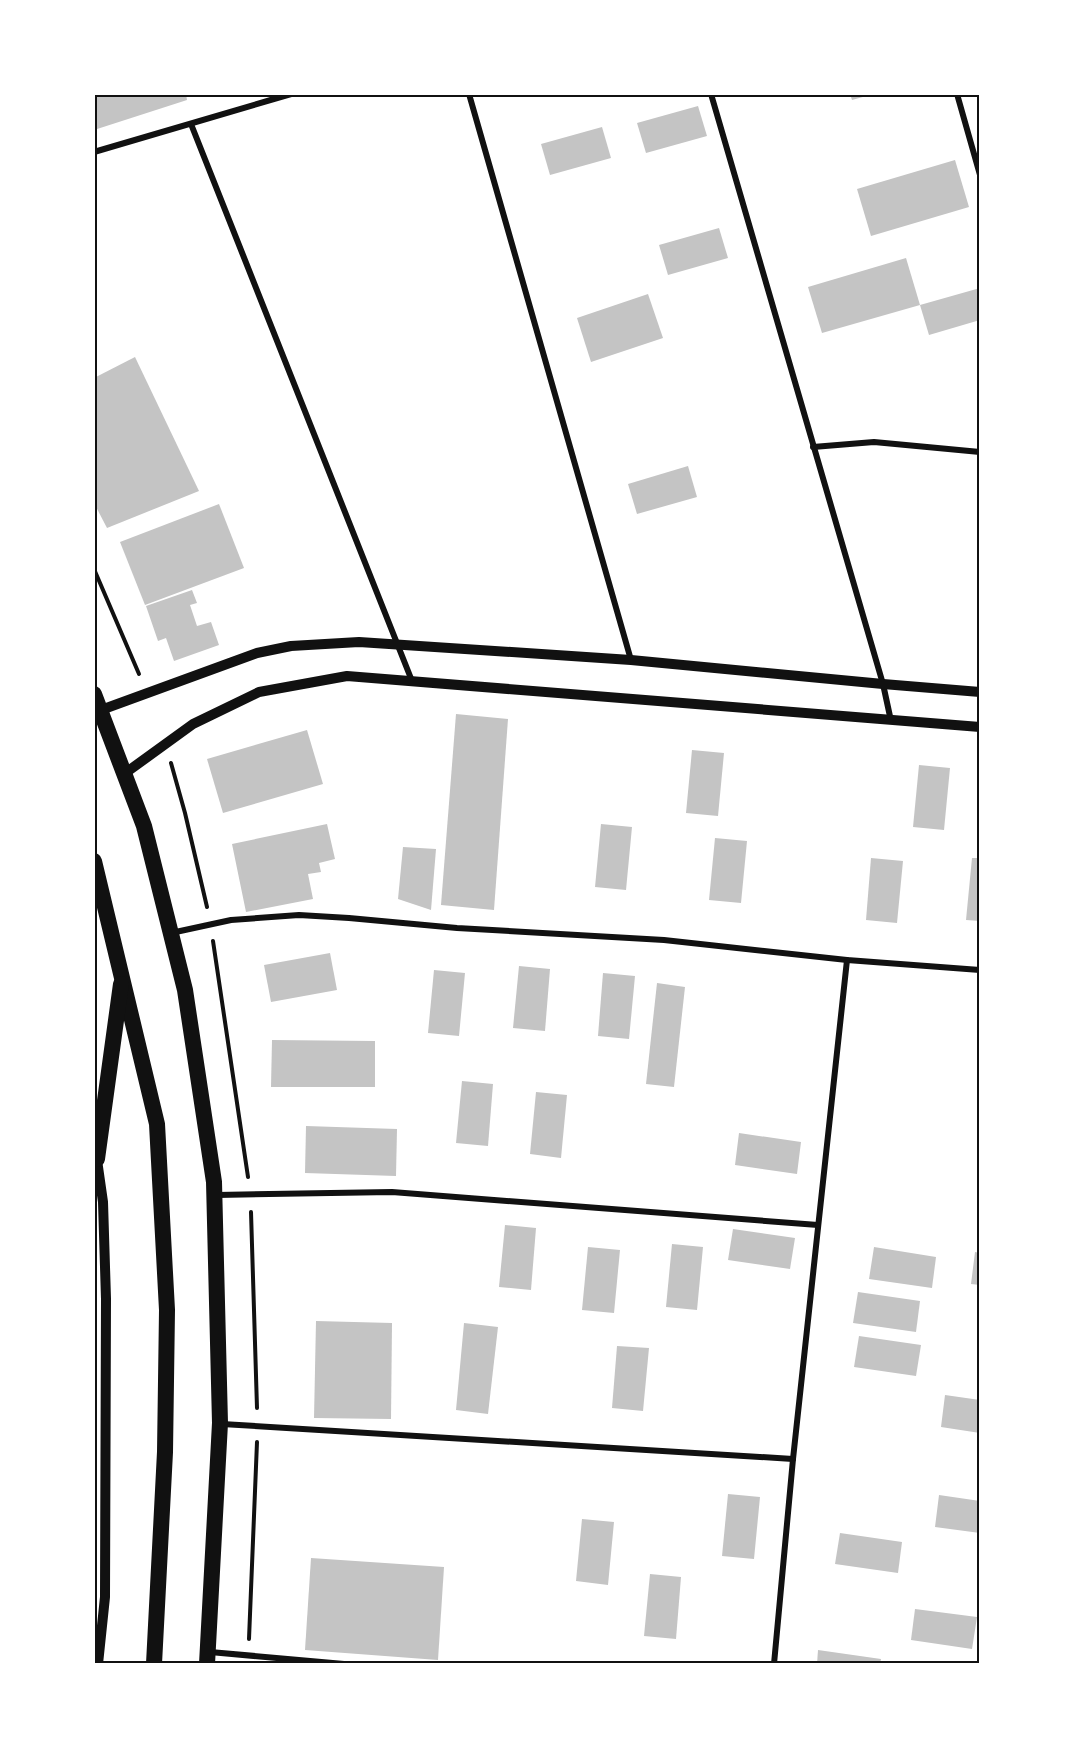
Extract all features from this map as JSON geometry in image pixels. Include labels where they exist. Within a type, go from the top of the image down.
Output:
[{"type":"highway","points":[[94,694],[144,826],[185,990],[214,1195],[219,1423],[208,1658]]},
{"type":"highway","points":[[94,861],[156,1124],[167,1310],[165,1452],[154,1664]]},
{"type":"highway","points":[[97,1159],[122,974]]},
{"type":"street","points":[[94,152],[291,94]]},
{"type":"street","points":[[469,94],[631,660]]},
{"type":"street","points":[[711,94],[883,684],[891,721]]},
{"type":"street","points":[[957,94],[980,175]]},
{"type":"street","points":[[191,124],[412,681]]},
{"type":"street","points":[[813,447],[874,442],[980,452]]},
{"type":"street","points":[[101,710],[257,653],[291,646],[359,642],[631,660],[980,692]]},
{"type":"street","points":[[124,774],[193,724],[259,692],[347,676],[980,728]]},
{"type":"street","points":[[171,933],[231,920],[299,915],[457,928],[664,940],[847,960],[980,970]]},
{"type":"street","points":[[774,1664],[793,1459],[847,960]]},
{"type":"street","points":[[94,1141],[104,1202],[106,1299],[105,1597],[98,1664]]},
{"type":"street","points":[[214,1195],[392,1192],[818,1225]]},
{"type":"street","points":[[219,1423],[793,1459]]},
{"type":"street","points":[[208,1658],[344,1664]]},
{"type":"building","points":[[94,94],[186,94],[187,100],[94,130]]},
{"type":"building","points":[[850,94],[870,94],[870,95],[852,100]]},
{"type":"building","points":[[698,106],[707,136],[646,153],[637,123]]},
{"type":"building","points":[[602,127],[611,158],[550,175],[541,144]]},
{"type":"building","points":[[955,160],[969,207],[871,236],[857,189]]},
{"type":"building","points":[[719,228],[728,258],[668,275],[659,245]]},
{"type":"building","points":[[906,258],[920,305],[822,333],[808,287]]},
{"type":"building","points":[[980,288],[980,320],[929,335],[920,305]]},
{"type":"building","points":[[648,294],[663,338],[591,362],[577,318]]},
{"type":"building","points":[[135,357],[199,491],[107,528],[94,503],[94,378]]},
{"type":"building","points":[[688,466],[697,497],[637,514],[628,484]]},
{"type":"building","points":[[219,504],[244,568],[145,605],[120,542]]},
{"type":"building","points":[[192,590],[197,603],[190,605],[197,626],[211,622],[219,645],[174,661],[166,638],[158,641],[146,606]]},
{"type":"building","points":[[456,714],[508,719],[494,910],[441,905]]},
{"type":"building","points":[[307,730],[323,784],[223,813],[207,759]]},
{"type":"building","points":[[692,750],[724,753],[718,816],[686,813]]},
{"type":"building","points":[[919,765],[950,768],[944,830],[913,827]]},
{"type":"building","points":[[327,824],[335,859],[319,863],[321,872],[308,874],[313,899],[246,912],[232,844]]},
{"type":"building","points":[[601,824],[632,827],[626,890],[595,887]]},
{"type":"building","points":[[715,838],[747,841],[741,903],[709,900]]},
{"type":"building","points":[[403,847],[436,849],[431,910],[398,899]]},
{"type":"building","points":[[871,858],[903,861],[897,923],[866,920]]},
{"type":"building","points":[[972,858],[980,858],[980,921],[966,920]]},
{"type":"building","points":[[330,953],[337,990],[271,1002],[264,965]]},
{"type":"building","points":[[519,966],[550,969],[545,1031],[513,1028]]},
{"type":"building","points":[[434,970],[465,973],[459,1036],[428,1033]]},
{"type":"building","points":[[603,973],[635,976],[629,1039],[598,1036]]},
{"type":"building","points":[[657,983],[685,987],[674,1087],[646,1084]]},
{"type":"building","points":[[272,1040],[375,1041],[375,1087],[271,1087]]},
{"type":"building","points":[[462,1081],[493,1084],[488,1146],[456,1143]]},
{"type":"building","points":[[536,1092],[567,1095],[561,1158],[530,1154]]},
{"type":"building","points":[[306,1126],[397,1129],[396,1176],[305,1173]]},
{"type":"building","points":[[739,1133],[801,1142],[797,1174],[735,1165]]},
{"type":"building","points":[[505,1225],[536,1228],[531,1290],[499,1287]]},
{"type":"building","points":[[733,1229],[795,1238],[790,1269],[728,1260]]},
{"type":"building","points":[[672,1244],[703,1247],[697,1310],[666,1307]]},
{"type":"building","points":[[588,1247],[620,1250],[614,1313],[582,1310]]},
{"type":"building","points":[[874,1247],[936,1257],[932,1288],[869,1279]]},
{"type":"building","points":[[975,1252],[980,1253],[980,1285],[971,1284]]},
{"type":"building","points":[[858,1292],[920,1301],[916,1332],[853,1323]]},
{"type":"building","points":[[316,1321],[392,1323],[391,1419],[314,1418]]},
{"type":"building","points":[[464,1323],[498,1327],[488,1414],[456,1410]]},
{"type":"building","points":[[859,1336],[921,1345],[916,1376],[854,1367]]},
{"type":"building","points":[[617,1346],[649,1348],[643,1411],[612,1408]]},
{"type":"building","points":[[945,1395],[980,1400],[980,1433],[941,1427]]},
{"type":"building","points":[[728,1494],[760,1497],[754,1559],[722,1556]]},
{"type":"building","points":[[939,1495],[980,1501],[980,1533],[935,1527]]},
{"type":"building","points":[[94,1518],[97,1518],[97,1554],[94,1554]]},
{"type":"building","points":[[582,1519],[614,1522],[608,1585],[576,1581]]},
{"type":"building","points":[[840,1533],[902,1542],[898,1573],[835,1564]]},
{"type":"building","points":[[311,1558],[444,1567],[438,1660],[305,1650]]},
{"type":"building","points":[[650,1574],[681,1577],[676,1639],[644,1636]]},
{"type":"building","points":[[915,1609],[977,1617],[972,1649],[911,1640]]},
{"type":"building","points":[[818,1650],[881,1659],[880,1664],[817,1664]]}]
